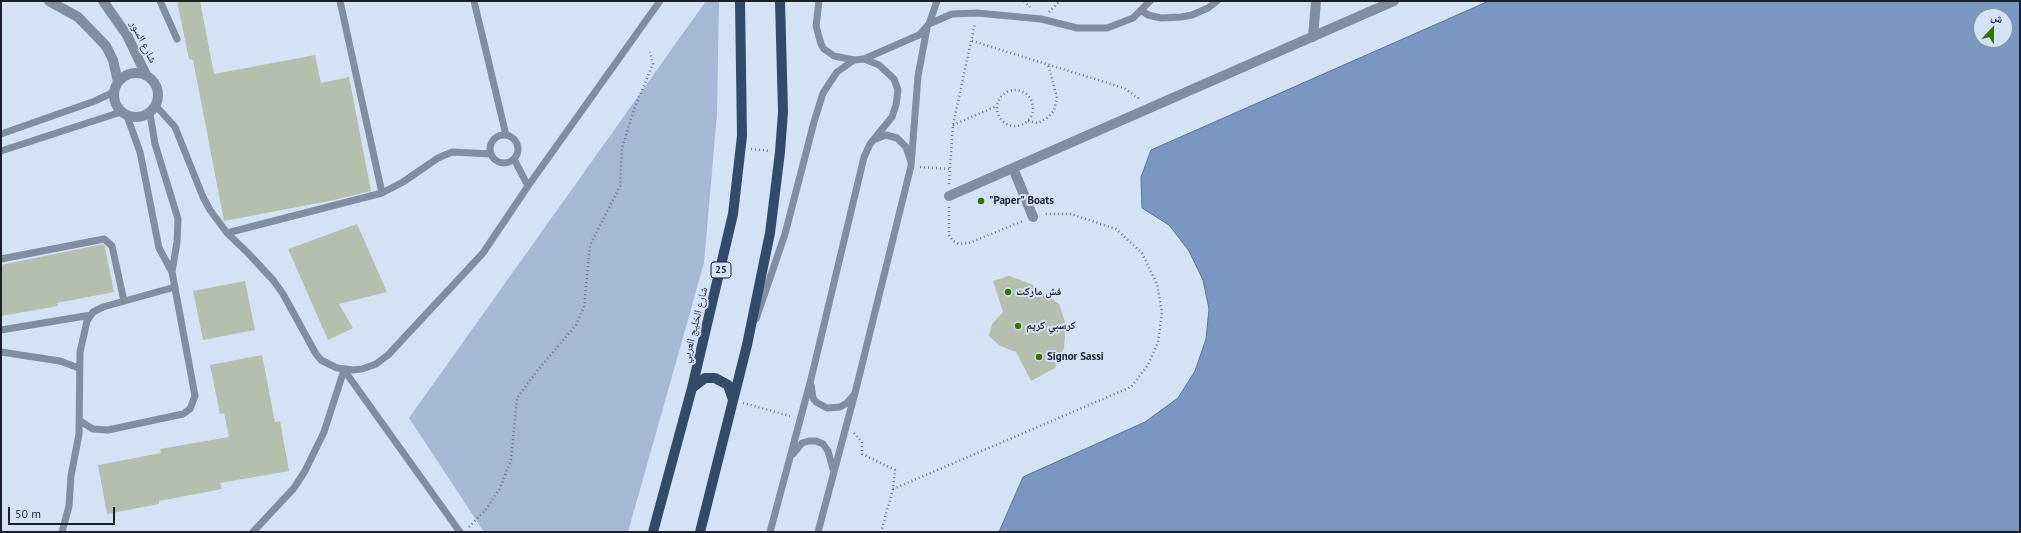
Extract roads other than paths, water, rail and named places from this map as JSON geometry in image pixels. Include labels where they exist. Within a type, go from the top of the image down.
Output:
[{"type":"main road","name":"شارع الخليج العربي","points":[[654,532],[692,388],[734,214],[741,148],[742,96],[740,1]]},
{"type":"main road","points":[[700,532],[747,345],[770,233],[780,152],[783,81],[780,1]]},
{"type":"main road","points":[[692,388],[704,378],[715,378],[728,385],[733,400]]},
{"type":"street","points":[[49,1],[78,18],[100,39],[111,53],[118,82],[114,92],[116,105],[124,114],[137,118],[153,110],[159,96],[158,88],[146,75],[139,73],[131,74],[118,82]]},
{"type":"street","name":"شارع السور","points":[[103,1],[127,35],[146,75]]},
{"type":"street","points":[[1313,37],[1316,1]]},
{"type":"street","points":[[949,196],[1394,1]]},
{"type":"street","points":[[1013,168],[1033,216]]},
{"type":"lane","points":[[160,1],[177,39]]},
{"type":"lane","points":[[340,1],[382,193]]},
{"type":"lane","points":[[474,1],[506,135]]},
{"type":"lane","points":[[153,110],[175,127],[203,197],[227,233],[273,280],[283,294],[316,354],[328,364],[344,370],[369,367],[388,355],[483,254],[528,186],[660,1]]},
{"type":"lane","points":[[819,1],[816,26],[821,44],[824,49],[834,56],[854,60],[864,58],[911,39],[928,26],[952,14],[977,13],[1041,19],[1077,28],[1097,29],[1115,26],[1126,22],[1142,11],[1150,1]]},
{"type":"lane","points":[[818,532],[855,393],[912,166],[918,76],[928,26],[937,1]]},
{"type":"lane","points":[[1142,11],[1148,15],[1161,18],[1181,18],[1203,10],[1217,1]]},
{"type":"lane","points":[[770,532],[811,379],[864,157],[870,144],[892,117],[896,105],[898,90],[894,79],[879,65],[864,58]]},
{"type":"lane","points":[[747,345],[785,234],[823,93],[837,72],[854,60]]},
{"type":"lane","points":[[1,134],[95,101],[114,92]]},
{"type":"lane","points":[[153,110],[155,144],[178,219],[177,242],[172,272]]},
{"type":"lane","points":[[1,152],[124,114],[140,152],[159,248],[172,272],[194,389],[194,400],[190,409],[183,414],[108,430],[93,429],[80,421]]},
{"type":"lane","points":[[506,135],[515,139],[518,145],[518,151],[514,159],[503,163],[496,160],[491,154],[491,147],[493,140],[499,136],[506,135]]},
{"type":"lane","points":[[870,144],[882,136],[890,135],[897,138],[906,147],[912,166]]},
{"type":"lane","points":[[227,233],[382,193],[404,182],[431,161],[452,152],[491,154]]},
{"type":"lane","points":[[514,159],[528,186]]},
{"type":"lane","points":[[1,259],[104,240],[110,243],[113,250],[124,301]]},
{"type":"lane","points":[[1,330],[90,315],[104,307],[175,288]]},
{"type":"lane","points":[[62,532],[69,506],[80,421],[80,352],[85,326],[90,315]]},
{"type":"lane","points":[[1,352],[60,361],[79,368]]},
{"type":"lane","points":[[252,532],[294,488],[305,471],[327,425],[344,370]]},
{"type":"lane","points":[[344,370],[460,532]]},
{"type":"lane","points":[[811,379],[813,398],[819,405],[827,408],[836,408],[844,405],[855,393]]},
{"type":"lane","points":[[789,462],[799,445],[805,441],[816,442],[823,444],[828,451],[832,460],[834,473]]},
{"type":"place","name":"\"Paper\" Boats","points":[[981,201]]},
{"type":"place","name":"فش ماركت","points":[[1008,292]]},
{"type":"place","name":"كرسبي كريم","points":[[1018,326]]},
{"type":"place","name":"Signor Sassi","points":[[1039,357]]}]
